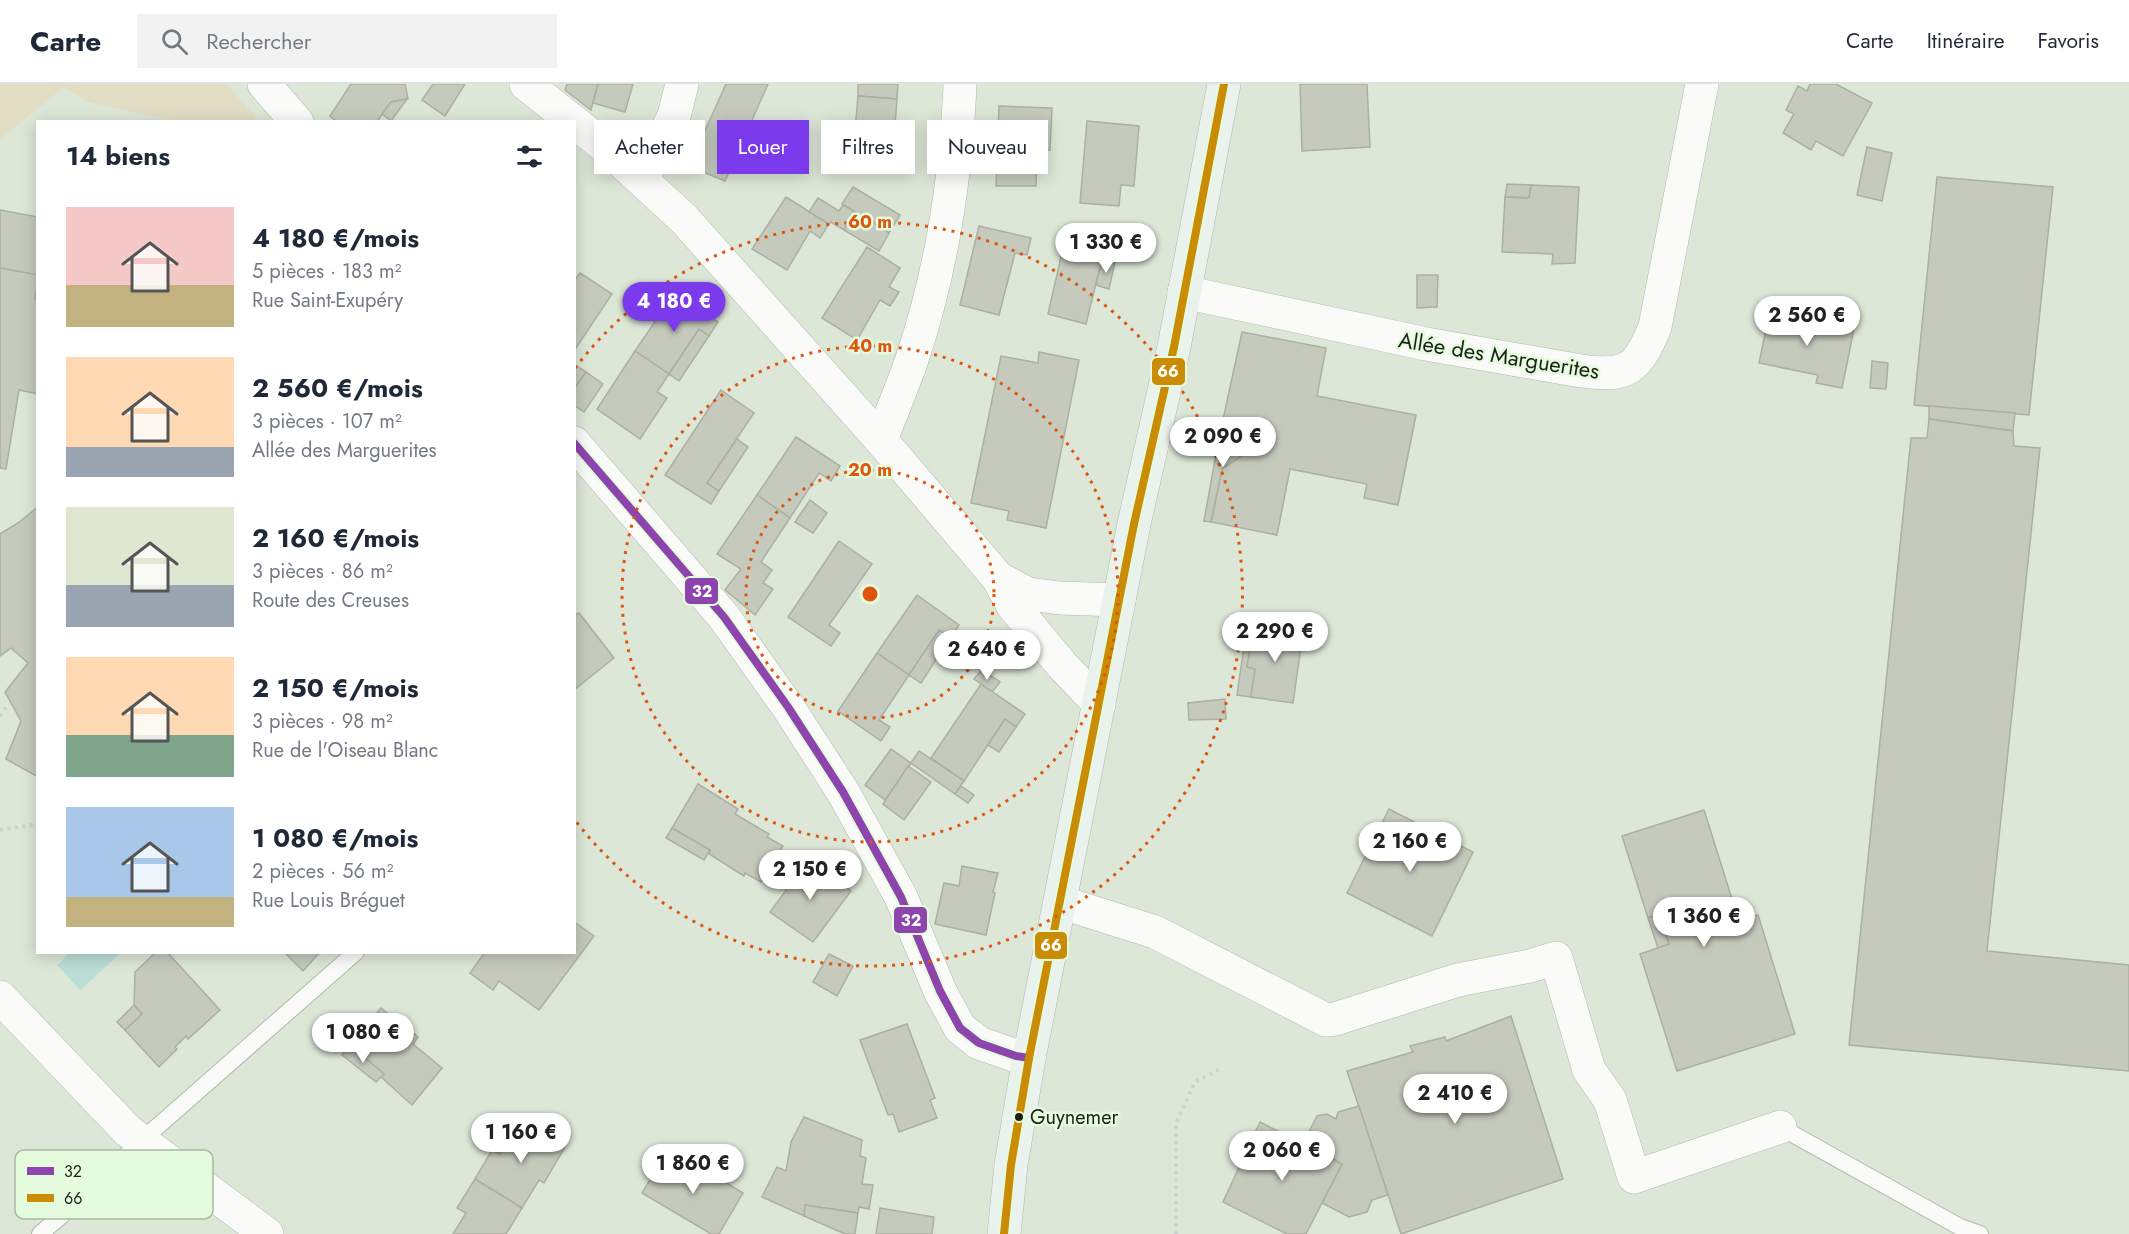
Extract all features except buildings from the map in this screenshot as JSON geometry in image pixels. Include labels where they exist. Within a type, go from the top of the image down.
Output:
[{"type":"main road","points":[[1004,1234],[1013,1155],[1029,1058],[1134,524],[1174,347],[1224,84]]},
{"type":"street","points":[[264,84],[295,120]]},
{"type":"street","points":[[526,84],[571,120]]},
{"type":"street","points":[[642,180],[674,116],[682,84]]},
{"type":"street","points":[[881,440],[912,358],[935,277],[948,212],[958,132],[960,84]]},
{"type":"street","name":"Allée des Marguerites","points":[[1184,292],[1426,344],[1581,371],[1603,374],[1623,372],[1637,362],[1646,349],[1655,327],[1702,84]]},
{"type":"street","points":[[576,124],[684,219],[881,440],[998,578],[1013,606],[1062,665],[1099,704]]},
{"type":"street","points":[[576,445],[724,617],[788,707],[843,792],[901,897],[940,991],[960,1028],[979,1043],[1029,1058]]},
{"type":"street","points":[[998,578],[1028,594],[1060,598],[1119,600]]},
{"type":"street","points":[[1060,902],[1155,932],[1326,1020],[1458,980],[1530,966],[1556,958],[1589,1070],[1611,1100],[1634,1177],[1780,1127]]},
{"type":"street","points":[[0,997],[128,1131],[153,1150]]},
{"type":"street","points":[[213,1196],[260,1232]]},
{"type":"lane","points":[[132,1150],[354,954]]},
{"type":"lane","points":[[1780,1127],[1960,1227],[1980,1234]]},
{"type":"lane","points":[[40,1234],[57,1219]]},
{"type":"path","points":[[0,716],[7,705]]},
{"type":"path","points":[[0,830],[36,824]]},
{"type":"path","points":[[1176,1234],[1176,1123],[1195,1082],[1222,1068]]},
{"type":"shaded area","points":[[0,84],[226,84],[255,116],[253,120],[169,120],[88,102],[64,87],[0,139]]},
{"type":"water","points":[[69,954],[120,954],[80,990],[57,965]]},
{"type":"transit line","name":"66","points":[[1004,1234],[1011,1165],[1029,1058],[1134,524],[1174,347],[1224,84]]},
{"type":"transit line","name":"32","points":[[576,445],[724,617],[788,707],[843,792],[901,897],[940,991],[960,1028],[979,1043],[1016,1056],[1029,1058]]},
{"type":"place","name":"Guynemer","points":[[1019,1117]]}]
